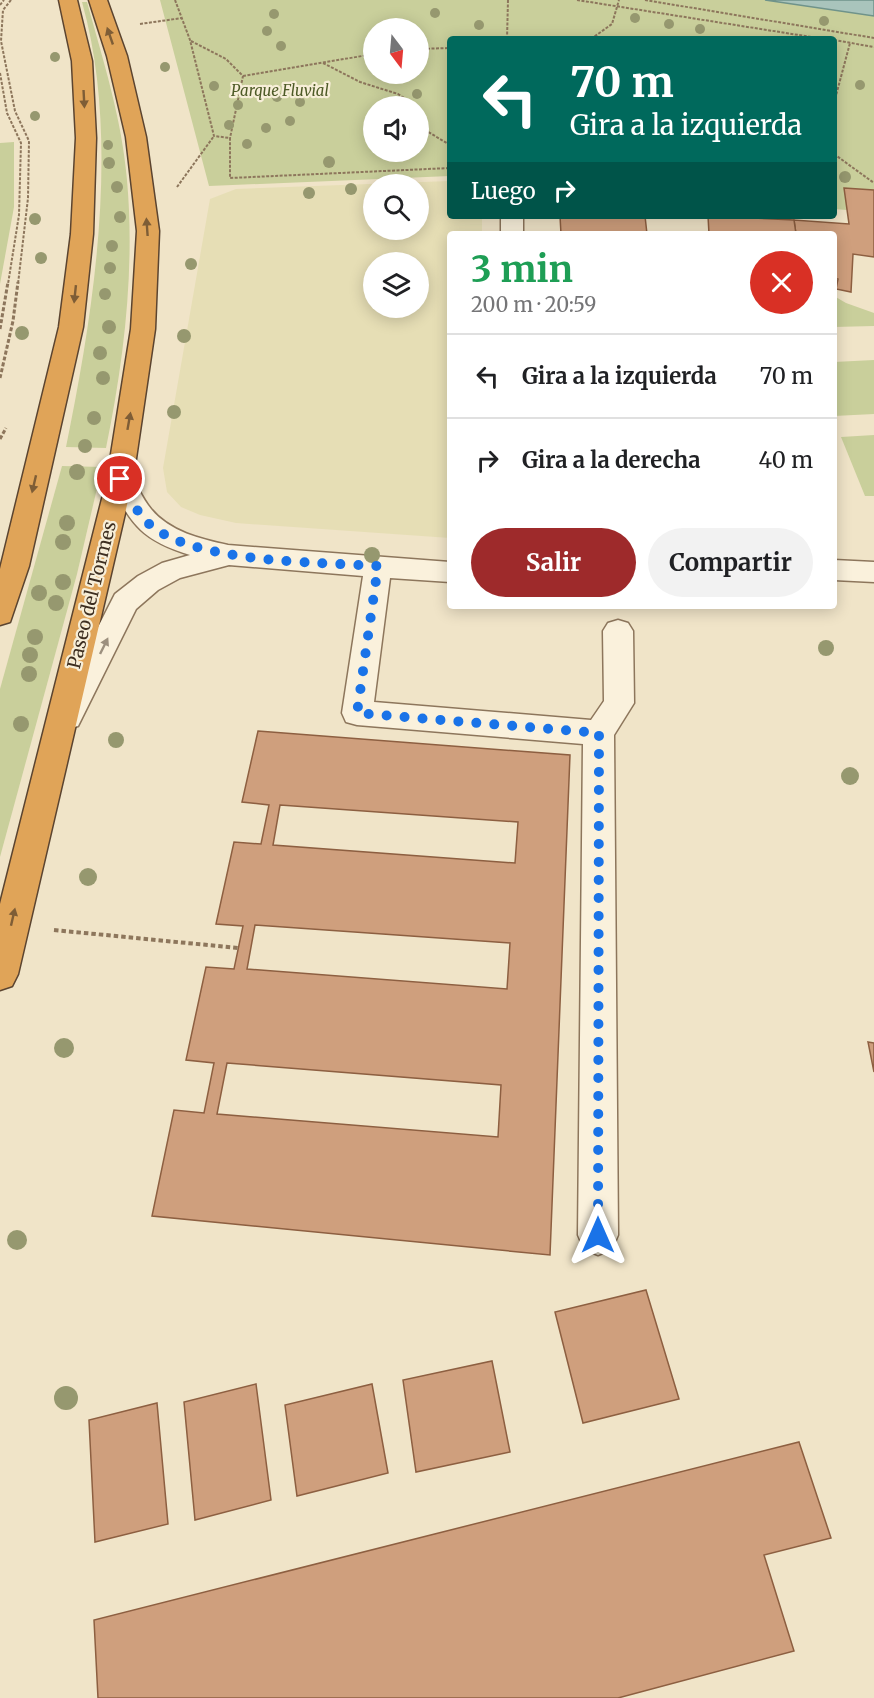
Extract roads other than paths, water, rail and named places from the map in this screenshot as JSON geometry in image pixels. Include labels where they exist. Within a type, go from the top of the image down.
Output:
[{"type":"highway","points":[[0,614],[15,566],[71,327],[82,234],[86,138],[82,61],[68,0]]},
{"type":"highway","name":"Paseo del Tormes","points":[[0,974],[120,479],[143,329],[148,231],[136,137],[117,56],[98,0]]},
{"type":"street","points":[[120,479],[144,519],[168,537],[228,555],[447,572]]},
{"type":"street","points":[[57,735],[125,602],[148,583],[172,570],[228,555]]},
{"type":"street","points":[[378,566],[357,713],[599,733]]},
{"type":"street","points":[[837,570],[874,572]]},
{"type":"street","points":[[598,1235],[599,733],[619,703],[618,631]]},
{"type":"water","points":[[765,0],[874,0],[874,16]]},
{"type":"park label","name":"Parque Fluvial","points":[[280,91]]}]
